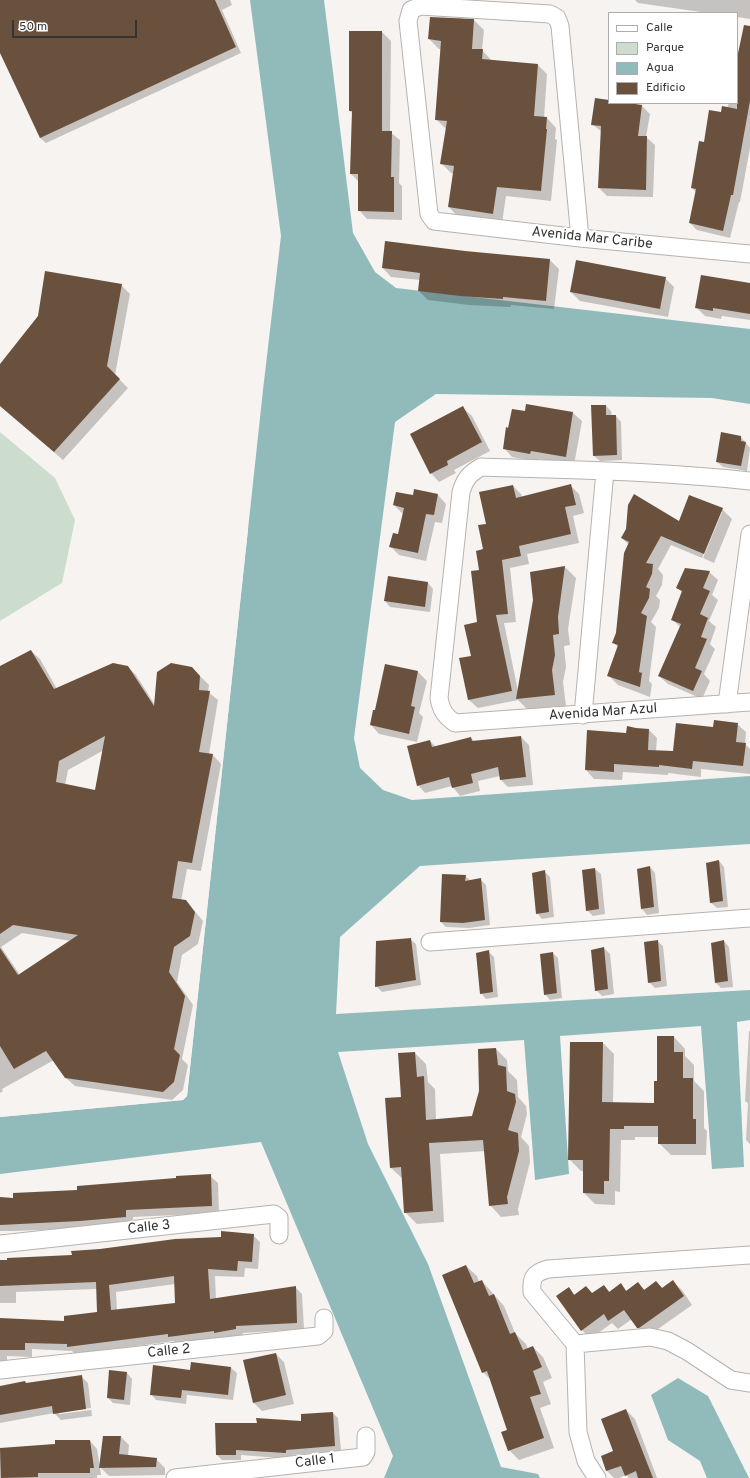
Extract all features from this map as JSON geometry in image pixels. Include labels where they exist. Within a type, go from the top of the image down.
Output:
[{"type":"street","name":"Avenida Mar Caribe","points":[[580,238],[560,26],[557,18],[550,14],[420,6],[411,10],[408,21],[428,206],[429,214],[434,221],[580,238],[750,254]]},
{"type":"street","name":"Avenida Mar Azul","points":[[605,471],[481,468],[471,473],[464,483],[461,492],[439,698],[441,709],[447,718],[455,723],[750,702]]},
{"type":"street","points":[[583,715],[605,471],[719,478],[750,482]]},
{"type":"street","points":[[727,704],[750,534]]},
{"type":"street","points":[[430,942],[750,918]]},
{"type":"street","name":"Calle 3","points":[[0,1244],[274,1214],[279,1218],[279,1235]]},
{"type":"street","points":[[597,1478],[586,1461],[578,1432],[575,1344],[532,1292],[531,1282],[538,1272],[548,1269],[750,1255]]},
{"type":"street","name":"Calle 2","points":[[0,1370],[318,1336],[324,1331],[324,1318]]},
{"type":"street","points":[[575,1344],[656,1338],[668,1341],[687,1351],[731,1380],[750,1383]]},
{"type":"street","name":"Calle 1","points":[[175,1478],[363,1456],[366,1452],[366,1436]]},
{"type":"green space","points":[[0,432],[55,478],[75,520],[62,583],[0,621]]},
{"type":"water","points":[[250,0],[324,0],[353,233],[375,272],[396,288],[750,329],[750,404],[712,398],[436,394],[395,422],[354,738],[360,768],[383,790],[412,800],[750,776],[750,844],[420,866],[340,937],[336,1014],[750,990],[750,1020],[737,1022],[744,1167],[712,1169],[701,1026],[560,1036],[569,1174],[535,1180],[524,1040],[338,1052],[368,1144],[428,1264],[501,1467],[538,1474],[540,1478],[384,1478],[393,1456],[261,1142],[0,1174],[0,1117],[183,1100],[187,1096],[281,236]]},
{"type":"water","points":[[678,1378],[708,1396],[749,1478],[707,1478],[700,1461],[668,1440],[651,1395]]},
{"type":"pier","points":[[246,529],[248,529],[187,1096],[183,1100],[0,1117],[0,1115],[183,1098],[185,1095]]},
{"type":"building","points":[[0,0],[215,0],[236,47],[40,138],[0,53]]},
{"type":"building","points":[[430,17],[474,19],[472,49],[483,49],[482,59],[538,64],[534,116],[547,117],[541,191],[497,187],[493,214],[448,207],[454,166],[440,164],[447,121],[435,120],[441,41],[428,39]]},
{"type":"building","points":[[744,25],[750,26],[750,101],[733,195],[731,195],[723,231],[689,223],[696,189],[691,188],[699,141],[704,142],[709,110],[721,112],[722,106],[737,109],[738,53]]},
{"type":"building","points":[[349,31],[382,31],[382,131],[392,131],[391,177],[394,177],[394,212],[358,211],[358,174],[350,174],[352,111],[349,111]]},
{"type":"building","points":[[595,98],[608,100],[608,104],[642,105],[638,136],[647,136],[646,190],[598,188],[601,126],[591,125]]},
{"type":"building","points":[[385,241],[465,251],[550,259],[546,301],[503,297],[503,299],[460,296],[418,291],[420,273],[382,268]]},
{"type":"building","points":[[576,260],[666,277],[660,309],[570,292]]},
{"type":"building","points":[[45,271],[122,284],[107,366],[120,379],[54,452],[0,406],[0,364],[38,316]]},
{"type":"building","points":[[701,275],[750,283],[750,314],[713,308],[713,311],[695,308]]},
{"type":"building","points":[[526,404],[573,412],[566,457],[531,451],[530,454],[503,449],[506,427],[508,428],[512,409],[525,411]]},
{"type":"building","points":[[591,405],[606,405],[606,415],[616,415],[617,455],[593,456]]},
{"type":"building","points":[[463,406],[482,442],[447,461],[448,465],[430,474],[410,434]]},
{"type":"building","points":[[721,432],[741,436],[741,441],[746,442],[741,466],[716,462]]},
{"type":"building","points":[[571,484],[576,505],[565,507],[571,534],[519,546],[521,556],[502,560],[508,614],[496,615],[512,691],[468,700],[459,658],[471,656],[464,625],[477,622],[471,571],[479,570],[476,551],[483,549],[478,525],[486,524],[479,492],[513,485],[516,498]]},
{"type":"building","points":[[414,489],[438,494],[434,515],[426,514],[418,553],[389,547],[393,533],[398,534],[404,508],[393,505],[396,492],[413,495]]},
{"type":"building","points":[[634,494],[679,521],[689,495],[723,508],[704,554],[661,536],[646,563],[653,564],[652,574],[646,587],[650,589],[649,598],[641,613],[647,616],[639,672],[642,673],[640,687],[607,676],[618,645],[612,643],[616,633],[624,553],[629,542],[621,538],[626,529],[628,505]]},
{"type":"building","points":[[565,566],[558,617],[559,634],[553,635],[555,655],[552,670],[555,695],[516,699],[533,600],[530,572]]},
{"type":"building","points":[[685,568],[710,571],[703,588],[710,591],[700,614],[708,618],[701,637],[707,639],[695,668],[702,671],[693,691],[658,676],[681,624],[671,620],[682,591],[676,588]]},
{"type":"building","points":[[388,576],[428,582],[425,607],[384,601]]},
{"type":"building","points":[[31,650],[54,689],[113,663],[128,666],[154,706],[157,672],[171,663],[192,667],[200,676],[199,690],[210,691],[199,752],[213,754],[192,863],[178,861],[172,898],[186,900],[195,912],[190,936],[174,947],[169,972],[185,996],[174,1049],[180,1055],[174,1082],[163,1092],[65,1078],[46,1051],[14,1069],[0,1046],[0,948],[18,975],[78,935],[13,925],[0,934],[0,666]],"holes":[[[105,736],[95,790],[56,782],[59,761]]]},
{"type":"building","points":[[385,664],[418,671],[411,706],[415,707],[409,734],[370,725],[373,710],[375,710]]},
{"type":"building","points":[[714,720],[738,723],[736,742],[746,743],[743,766],[693,761],[692,769],[659,765],[659,767],[614,764],[614,772],[585,770],[587,730],[626,733],[627,726],[649,729],[648,750],[673,751],[676,723],[713,727]]},
{"type":"building","points":[[521,736],[526,777],[500,780],[498,767],[471,774],[473,783],[452,788],[449,777],[417,786],[407,746],[430,740],[432,747],[471,737],[472,741]]},
{"type":"building","points":[[719,860],[723,901],[710,903],[706,863]]},
{"type":"building","points":[[650,866],[654,907],[641,909],[637,869]]},
{"type":"building","points":[[595,868],[599,909],[586,911],[582,870]]},
{"type":"building","points":[[545,870],[549,912],[536,914],[532,873]]},
{"type":"building","points":[[442,874],[466,875],[465,881],[481,878],[485,920],[463,923],[440,922]]},
{"type":"building","points":[[411,938],[416,980],[375,987],[376,941]]},
{"type":"building","points":[[658,940],[661,981],[648,983],[644,942]]},
{"type":"building","points":[[724,940],[728,981],[715,983],[711,943]]},
{"type":"building","points":[[604,947],[608,989],[595,991],[591,950]]},
{"type":"building","points":[[489,950],[493,992],[480,994],[476,953]]},
{"type":"building","points":[[553,952],[557,993],[544,995],[540,954]]},
{"type":"building","points":[[657,1036],[674,1036],[674,1052],[683,1052],[683,1078],[693,1078],[693,1119],[696,1119],[696,1144],[658,1144],[658,1126],[624,1126],[624,1129],[610,1129],[609,1181],[604,1181],[604,1194],[583,1193],[583,1160],[568,1160],[570,1042],[603,1042],[602,1102],[654,1103],[654,1081],[657,1081]]},
{"type":"building","points":[[496,1048],[498,1065],[506,1067],[507,1091],[515,1094],[516,1102],[508,1130],[518,1133],[519,1151],[507,1197],[508,1204],[489,1206],[483,1140],[429,1143],[433,1211],[404,1213],[401,1167],[390,1168],[385,1098],[401,1097],[398,1053],[415,1052],[417,1077],[424,1076],[426,1120],[472,1116],[479,1091],[478,1049]]},
{"type":"building","points":[[211,1174],[212,1206],[126,1210],[126,1217],[0,1225],[0,1197],[13,1198],[13,1193],[77,1190],[77,1186]]},
{"type":"building","points":[[221,1231],[254,1234],[252,1262],[238,1261],[237,1271],[208,1269],[210,1299],[296,1286],[297,1323],[236,1326],[236,1329],[214,1333],[214,1331],[168,1337],[168,1334],[67,1347],[67,1344],[25,1343],[25,1350],[0,1350],[0,1318],[64,1321],[64,1316],[97,1312],[96,1282],[0,1286],[0,1260],[7,1260],[7,1258],[72,1255],[71,1251],[100,1249],[175,1239],[221,1237]],"holes":[[[174,1276],[175,1303],[111,1310],[109,1285]]]},
{"type":"building","points":[[466,1265],[474,1283],[482,1280],[489,1296],[494,1294],[510,1334],[515,1332],[523,1350],[533,1346],[542,1367],[533,1371],[541,1394],[530,1397],[544,1438],[508,1451],[501,1432],[507,1430],[487,1371],[482,1373],[442,1275]]},
{"type":"building","points":[[673,1280],[684,1296],[639,1328],[637,1328],[624,1310],[608,1321],[604,1314],[581,1331],[556,1296],[569,1287],[574,1295],[586,1286],[592,1293],[604,1285],[609,1292],[621,1283],[626,1291],[638,1282],[644,1290],[656,1281],[662,1288]]},
{"type":"building","points":[[276,1353],[286,1395],[253,1403],[243,1360]]},
{"type":"building","points":[[191,1362],[231,1367],[228,1395],[182,1390],[181,1398],[150,1395],[153,1365],[190,1370]]},
{"type":"building","points":[[109,1370],[127,1372],[124,1400],[107,1398]]},
{"type":"building","points":[[82,1375],[86,1409],[53,1414],[52,1406],[0,1415],[0,1386],[25,1381],[26,1383]]},
{"type":"building","points":[[626,1409],[653,1478],[638,1478],[636,1471],[625,1476],[621,1466],[606,1471],[601,1456],[613,1451],[601,1419]]},
{"type":"building","points":[[333,1412],[335,1446],[286,1450],[286,1453],[236,1450],[236,1455],[216,1455],[215,1423],[257,1423],[256,1418],[301,1421],[301,1414]]},
{"type":"building","points":[[103,1436],[121,1436],[119,1454],[157,1458],[156,1467],[99,1468]]},
{"type":"building","points":[[55,1440],[90,1440],[94,1468],[90,1468],[90,1473],[38,1473],[38,1477],[1,1478],[0,1448],[55,1444]]}]
